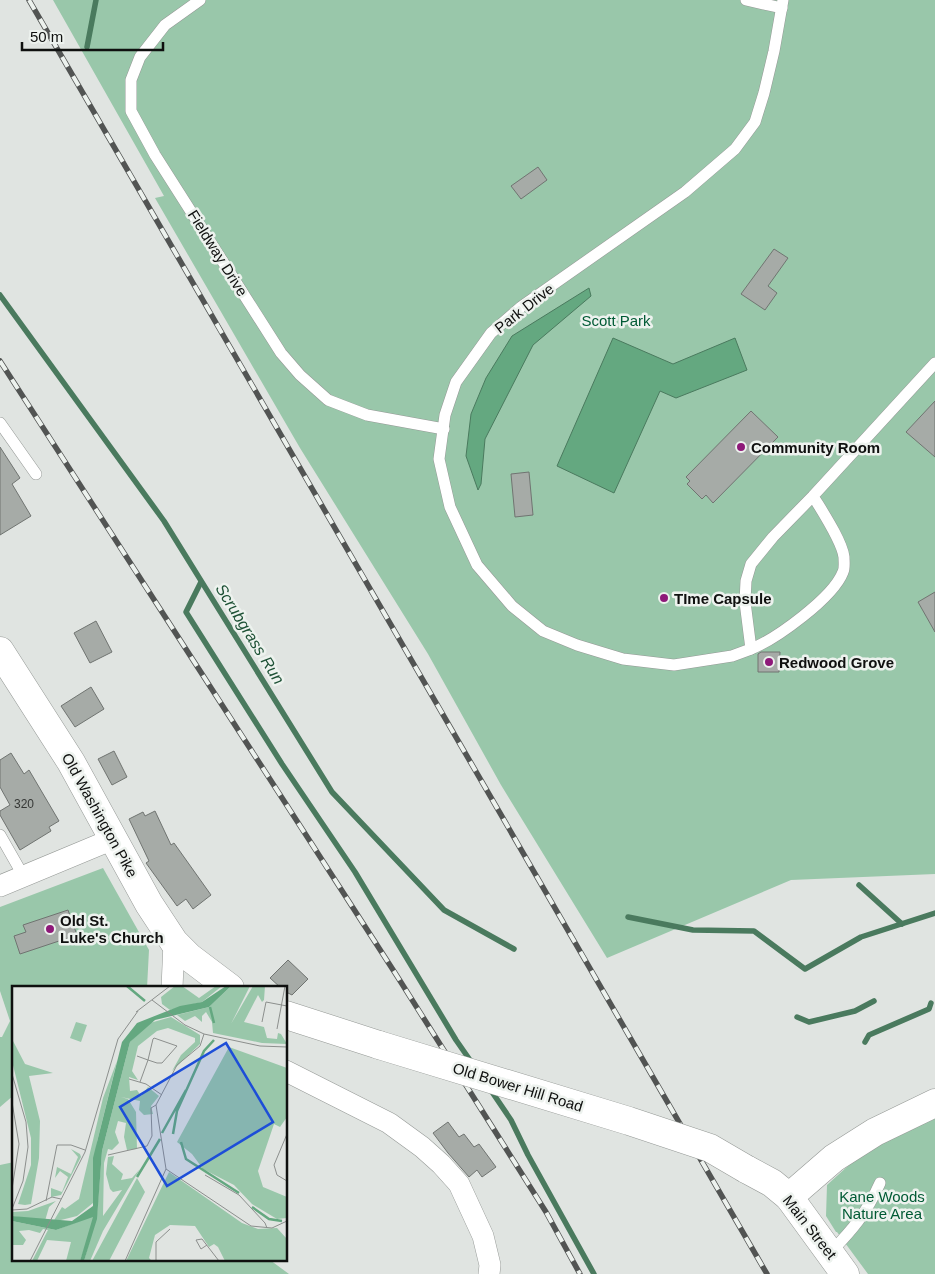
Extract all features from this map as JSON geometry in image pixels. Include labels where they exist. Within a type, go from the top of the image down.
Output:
[{"type":"street","name":"Old Washington Pike","points":[[0,650],[72,762],[149,904],[174,942]]},
{"type":"street","points":[[0,886],[113,839]]},
{"type":"street","points":[[172,986],[174,942]]},
{"type":"street","points":[[174,942],[189,957],[227,986]]},
{"type":"street","name":"Old Bower Hill Road","points":[[288,1016],[629,1121],[710,1148],[746,1168]]},
{"type":"street","points":[[288,1072],[354,1103],[389,1123],[422,1146],[441,1164],[460,1184],[483,1236],[490,1265],[489,1274]]},
{"type":"street","points":[[789,1197],[834,1158],[875,1132],[935,1103]]},
{"type":"street","name":"Main Street","points":[[746,1168],[772,1183],[789,1197],[838,1263]]},
{"type":"lane","name":"Fieldway Drive","points":[[200,0],[165,25],[140,57],[131,80],[131,111],[155,155],[281,354],[300,376],[328,400],[367,415],[444,429]]},
{"type":"lane","points":[[746,0],[783,4]]},
{"type":"lane","name":"Park Drive","points":[[783,4],[774,51],[755,122],[735,149],[685,192],[521,307],[491,333],[456,382],[446,415],[439,459],[450,507],[477,564],[512,606],[543,631],[577,645],[623,659],[674,665],[732,656],[764,643],[833,590],[844,571],[842,548],[813,496]]},
{"type":"lane","points":[[750,649],[745,602],[746,581],[751,564],[935,363]]},
{"type":"lane","points":[[0,424],[36,474]]},
{"type":"lane","points":[[0,834],[24,877]]},
{"type":"lane","points":[[838,1263],[854,1228],[869,1206],[880,1183]]},
{"type":"green space","name":"Scott Park","points":[[53,0],[935,0],[935,874],[791,880],[607,958],[501,785],[428,654],[300,448],[155,198],[164,196]]},
{"type":"green space","points":[[103,868],[149,950],[147,986],[12,986],[12,1097],[0,1107],[0,1037],[2,1037],[10,1021],[0,991],[0,907]]},
{"type":"green space","name":"Kane Woods Nature Area","points":[[935,1118],[935,1274],[868,1274],[826,1216],[827,1185],[860,1155]]},
{"type":"green space","points":[[12,1162],[12,1262],[273,1262],[289,1274],[0,1274],[0,1165]]},
{"type":"shaded area","points":[[589,288],[591,296],[533,345],[485,439],[481,484],[478,490],[466,456],[471,414],[486,378],[512,336]]},
{"type":"shaded area","points":[[613,338],[673,364],[735,338],[747,370],[676,398],[660,391],[614,493],[557,466]]},
{"type":"building","points":[[538,167],[547,180],[521,199],[511,186]]},
{"type":"building","points":[[774,249],[788,258],[768,286],[777,293],[765,310],[741,294]]},
{"type":"building","points":[[935,401],[935,457],[906,432]]},
{"type":"building","name":"Community Room","points":[[751,411],[778,437],[713,503],[706,495],[702,499],[687,484],[690,481],[686,477]]},
{"type":"building","points":[[0,447],[20,478],[12,484],[31,516],[0,535]]},
{"type":"building","points":[[529,472],[533,515],[515,517],[511,474]]},
{"type":"building","points":[[935,592],[935,632],[918,602]]},
{"type":"building","points":[[96,621],[112,652],[90,663],[74,633]]},
{"type":"building","name":"Redwood Grove","points":[[761,652],[780,652],[779,672],[758,672],[758,654]]},
{"type":"building","points":[[91,687],[104,709],[75,727],[61,706]]},
{"type":"building","points":[[114,751],[127,777],[112,785],[98,759]]},
{"type":"building","points":[[11,753],[24,774],[29,770],[59,821],[49,827],[51,831],[20,850],[0,815],[0,811],[10,805],[0,787],[0,760]]},
{"type":"building","points":[[155,811],[171,845],[174,843],[211,895],[193,909],[186,899],[177,906],[146,863],[149,861],[129,819],[143,812],[145,816]]},
{"type":"building","name":"Old St. Luke's Church","points":[[68,910],[77,935],[20,954],[14,936],[26,932],[23,925]]},
{"type":"building","points":[[288,960],[308,979],[292,995],[288,993],[288,986],[279,986],[270,978]]},
{"type":"building","points":[[448,1122],[459,1137],[464,1134],[474,1147],[479,1144],[496,1167],[482,1177],[477,1170],[469,1177],[433,1133]]},
{"type":"waterway","points":[[87,47],[96,0]]},
{"type":"waterway","name":"Scrubgrass Run","points":[[0,295],[164,521],[332,792],[444,910],[514,949]]},
{"type":"waterway","points":[[201,582],[186,612],[282,764],[355,872],[456,1040],[472,1063]]},
{"type":"waterway","points":[[859,885],[902,924]]},
{"type":"waterway","name":"Scrubgrass Run","points":[[628,917],[693,930],[754,931],[805,969],[861,937],[935,913]]},
{"type":"waterway","points":[[797,1017],[809,1022],[855,1011],[874,1001]]},
{"type":"waterway","points":[[865,1042],[869,1035],[929,1009],[931,1003]]},
{"type":"waterway","points":[[490,1089],[511,1120],[528,1155],[594,1274]]},
{"type":"railway","points":[[29,0],[767,1274]]},
{"type":"railway","points":[[0,361],[397,976],[546,1212],[580,1274]]},
{"type":"place","name":"Community Room","points":[[741,447]]},
{"type":"place","name":"TIme Capsule","points":[[664,598]]},
{"type":"place","name":"Redwood Grove","points":[[769,662]]},
{"type":"place","name":"Old St. Luke's Church","points":[[50,929]]}]
